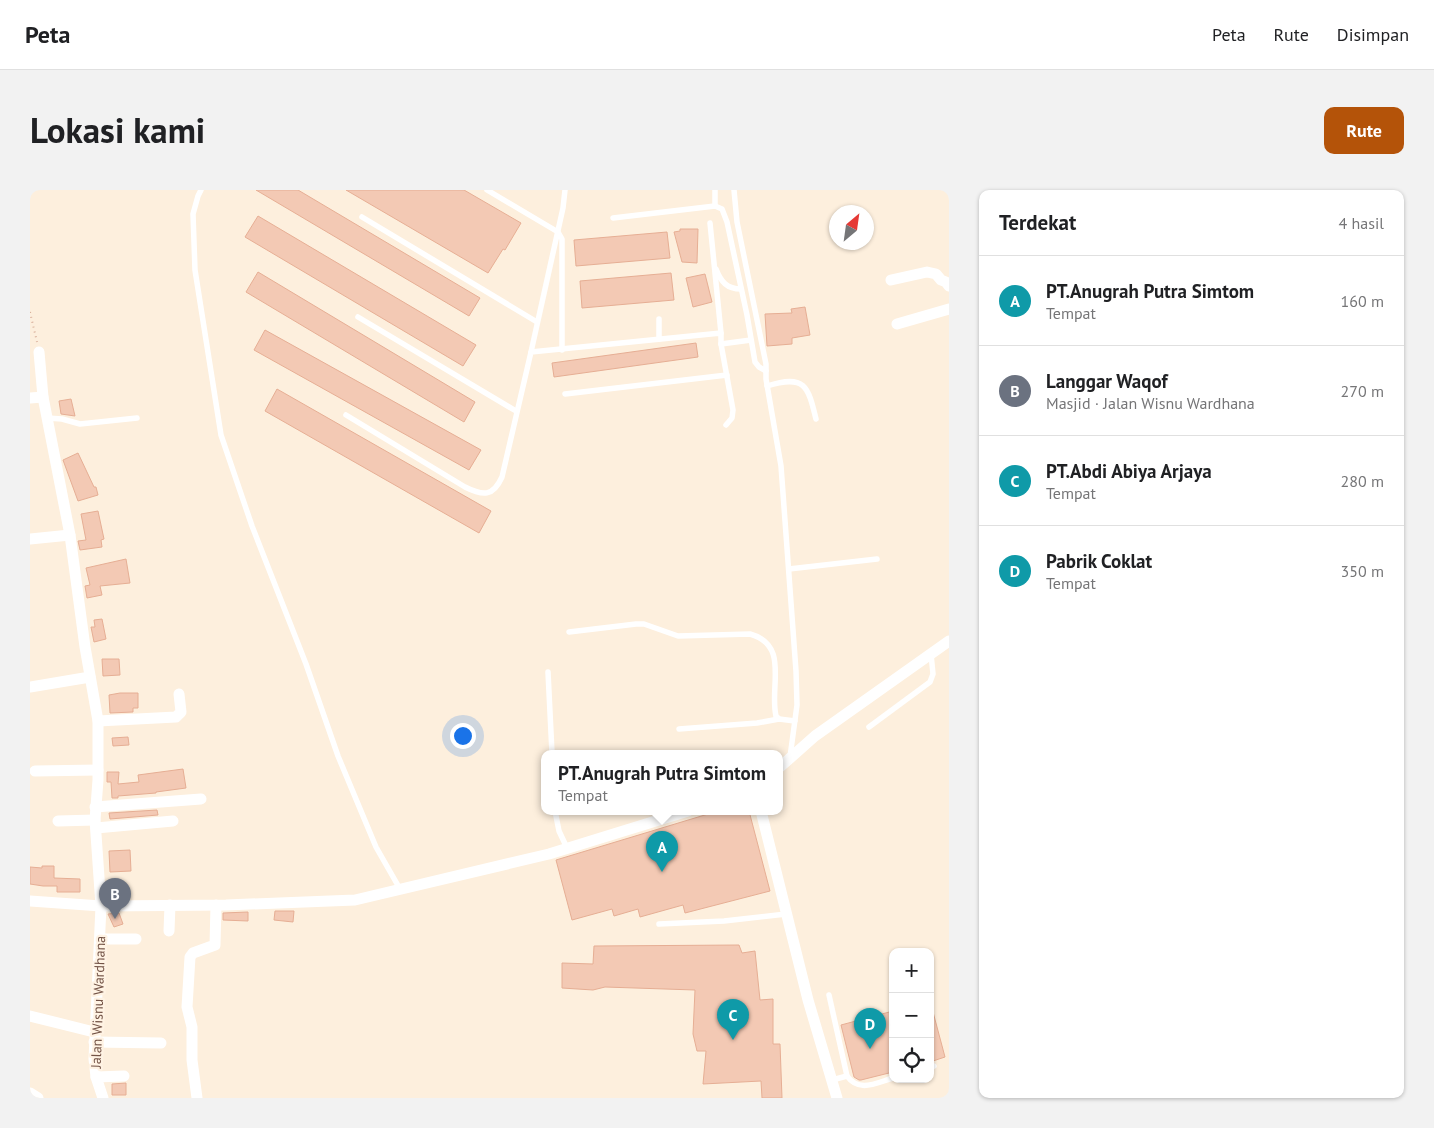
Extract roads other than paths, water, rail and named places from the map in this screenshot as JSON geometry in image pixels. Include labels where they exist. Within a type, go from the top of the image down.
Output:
[{"type":"street","points":[[891,280],[932,272],[949,286]]},
{"type":"street","points":[[897,324],[949,309]]},
{"type":"street","name":"Jalan Wisnu Wardhana","points":[[39,352],[43,397],[70,535],[98,722],[98,770],[95,807],[101,906],[94,1037],[96,1077],[103,1098]]},
{"type":"street","points":[[30,398],[43,397]]},
{"type":"street","points":[[30,539],[70,535]]},
{"type":"street","points":[[783,764],[815,736],[949,641]]},
{"type":"street","points":[[30,687],[90,677]]},
{"type":"street","points":[[98,722],[176,717],[182,710],[180,694]]},
{"type":"street","points":[[35,771],[98,770]]},
{"type":"street","points":[[95,807],[201,799]]},
{"type":"street","points":[[30,901],[101,906],[335,902],[369,897],[516,863],[675,815]]},
{"type":"street","points":[[762,815],[808,1000],[837,1098]]},
{"type":"street","points":[[58,821],[96,824],[173,821]]},
{"type":"street","points":[[169,931],[170,905]]},
{"type":"street","points":[[197,1098],[192,1060],[192,1027],[188,1007],[190,957],[193,953],[215,945],[216,905]]},
{"type":"street","points":[[100,939],[136,939]]},
{"type":"street","points":[[30,1016],[94,1037],[161,1043]]},
{"type":"street","points":[[96,1077],[124,1076]]},
{"type":"lane","points":[[201,190],[193,214],[195,270],[221,435],[252,526],[302,655],[338,756],[376,847],[400,889]]},
{"type":"lane","points":[[487,190],[558,232],[562,242],[562,350]]},
{"type":"lane","points":[[346,415],[477,493],[485,494],[498,487],[502,477],[531,352],[558,232],[565,190]]},
{"type":"lane","points":[[715,190],[715,206]]},
{"type":"lane","points":[[734,190],[737,222],[766,371],[781,466],[790,569],[797,693],[790,757]]},
{"type":"lane","points":[[613,218],[715,206],[722,209],[756,364],[766,371]]},
{"type":"lane","points":[[362,217],[537,322]]},
{"type":"lane","points":[[710,223],[722,344],[734,410],[732,418],[726,425]]},
{"type":"lane","points":[[713,263],[724,284],[734,289],[741,289]]},
{"type":"lane","points":[[358,317],[516,411]]},
{"type":"lane","points":[[658,319],[659,339]]},
{"type":"lane","points":[[531,352],[721,333]]},
{"type":"lane","points":[[722,344],[751,340]]},
{"type":"lane","points":[[564,394],[727,375]]},
{"type":"lane","points":[[767,386],[787,380],[804,386],[811,397],[816,419]]},
{"type":"lane","points":[[47,418],[62,419],[80,424],[137,418]]},
{"type":"lane","points":[[790,569],[877,559]]},
{"type":"lane","points":[[569,632],[644,624],[678,636],[750,634],[758,636],[768,643],[774,654],[776,712],[779,719]]},
{"type":"lane","points":[[869,727],[930,682],[933,674],[931,653]]},
{"type":"lane","points":[[548,672],[552,750]]},
{"type":"lane","points":[[679,729],[757,723],[779,719],[795,721]]},
{"type":"lane","points":[[556,815],[559,831],[568,848]]},
{"type":"lane","points":[[659,924],[786,914]]},
{"type":"lane","points":[[829,995],[847,1076],[852,1082],[866,1086],[889,1079]]},
{"type":"lane","points":[[832,1080],[847,1076]]},
{"type":"place","name":"PT.Anugrah Putra Simtom","points":[[662,872]]},
{"type":"place","name":"Langgar Waqof","points":[[115,919]]},
{"type":"place","name":"PT.Abdi Abiya Arjaya","points":[[733,1040]]},
{"type":"place","name":"Pabrik Coklat","points":[[870,1049]]}]
